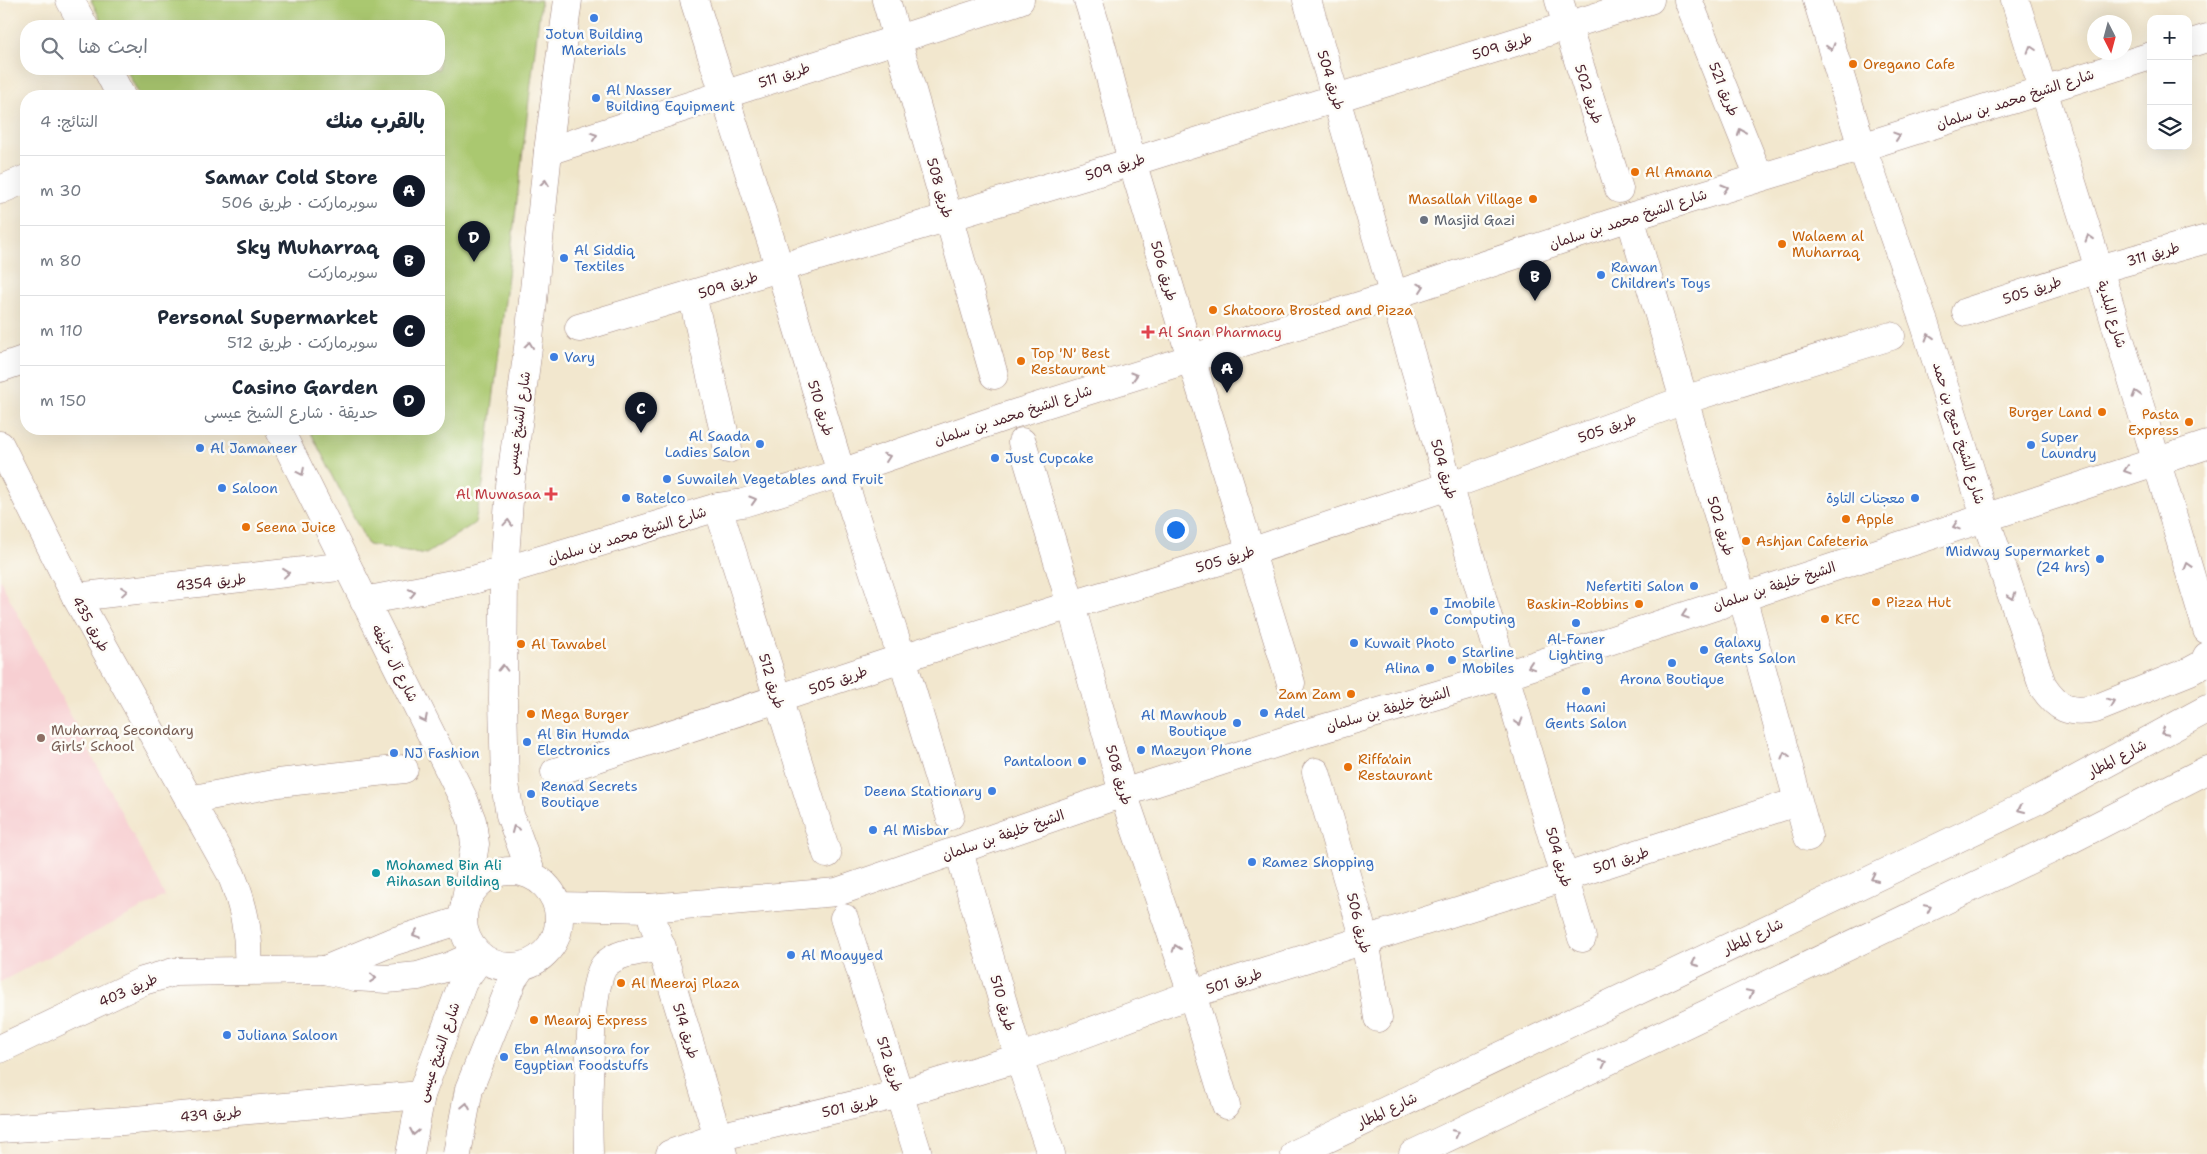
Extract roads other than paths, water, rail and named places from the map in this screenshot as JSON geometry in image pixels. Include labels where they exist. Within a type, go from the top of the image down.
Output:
[{"type":"street","points":[[70,0],[81,20]]},
{"type":"street","name":"شارع الشيخ عيسى","points":[[532,875],[510,815],[505,784],[503,700],[504,572],[510,486],[529,340],[548,151],[568,0]]},
{"type":"street","name":"طريق 510","points":[[694,0],[780,269],[841,473],[902,658],[950,816]]},
{"type":"street","name":"طريق 508","points":[[886,0],[994,375]]},
{"type":"street","name":"طريق 511","points":[[548,151],[1020,0]]},
{"type":"street","name":"طريق 506","points":[[1088,0],[1103,46],[1132,162],[1190,358],[1291,683]]},
{"type":"street","name":"طريق 504","points":[[1307,0],[1566,878],[1582,938]]},
{"type":"street","name":"طريق 502","points":[[1559,0],[1619,189]]},
{"type":"street","name":"طريق 509","points":[[579,328],[1132,162],[1650,0]]},
{"type":"street","name":"طريق 521","points":[[1688,0],[1759,177]]},
{"type":"street","name":"شارع الشيخ دعيج بن حمد","points":[[1817,0],[1862,147],[1925,325],[1985,517],[2043,687],[2052,700],[2064,709],[2080,712],[2095,709],[2190,671],[2203,664],[2207,656]]},
{"type":"street","name":"شارع البلدية","points":[[2015,0],[2099,269],[2207,630]]},
{"type":"street","points":[[2192,43],[2207,38]]},
{"type":"street","name":"شارع الشيخ محمد بن سلمان","points":[[364,601],[450,586],[504,572],[718,507],[743,503],[841,473],[1004,417],[1394,295],[1630,217],[1862,147],[2147,57]]},
{"type":"street","points":[[110,75],[118,90]]},
{"type":"street","points":[[0,190],[20,182]]},
{"type":"street","name":"طريق 502","points":[[1630,217],[1742,596],[1808,837]]},
{"type":"street","name":"طريق 311","points":[[2099,269],[2207,238]]},
{"type":"street","name":"طريق 505","points":[[1966,312],[2099,269]]},
{"type":"street","points":[[692,295],[728,449]]},
{"type":"street","name":"طريق 505","points":[[555,772],[902,658],[1250,552],[1449,486],[1684,400],[1890,336]]},
{"type":"street","points":[[0,368],[20,361]]},
{"type":"street","name":"شارع آل خليفه","points":[[283,435],[364,601],[439,748],[469,814],[475,844],[463,912]]},
{"type":"street","name":"طريق 508","points":[[1022,442],[1071,605],[1123,793],[1192,994],[1226,1104]]},
{"type":"street","name":"طريق 435","points":[[0,445],[76,597],[231,874],[246,920],[249,946],[248,970]]},
{"type":"street","name":"الشيخ خليفة بن سلمان","points":[[558,906],[649,908],[837,892],[1123,793],[1308,734],[1505,675],[2207,445]]},
{"type":"street","name":"طريق 512","points":[[718,507],[827,854]]},
{"type":"street","name":"طريق 4354","points":[[76,597],[347,566]]},
{"type":"street","name":"شارع المطار","points":[[1295,1154],[2038,800],[2207,709]]},
{"type":"street","points":[[189,800],[278,783],[404,769]]},
{"type":"street","points":[[1412,1154],[2052,849],[2207,770]]},
{"type":"street","name":"طريق 506","points":[[1316,772],[1365,940],[1378,1018]]},
{"type":"street","name":"طريق 501","points":[[670,1154],[720,1146],[1019,1058],[1192,994],[1566,878],[1798,802]]},
{"type":"street","name":"طريق 510","points":[[959,851],[1019,1058],[1051,1154]]},
{"type":"street","points":[[511,870],[532,875],[544,882],[553,893],[558,906],[560,925],[553,943],[540,958],[522,966],[506,967],[491,963],[479,955],[466,937],[463,912],[474,887],[491,874],[511,870]]},
{"type":"street","name":"طريق 514","points":[[649,908],[720,1146]]},
{"type":"street","name":"طريق 403","points":[[325,970],[463,912]]},
{"type":"street","name":"طريق 512","points":[[844,918],[918,1154]]},
{"type":"street","points":[[589,1154],[588,1099],[597,983],[603,967],[616,956],[662,947]]},
{"type":"street","name":"شارع الشيخ عيسى","points":[[410,1154],[421,1095],[463,982],[479,955]]},
{"type":"street","name":"طريق 403","points":[[0,1049],[158,976],[174,972],[325,970],[355,977],[387,979],[410,977],[448,967],[479,955]]},
{"type":"street","points":[[456,1154],[469,1089],[513,979],[522,966]]},
{"type":"street","name":"طريق 439","points":[[0,1129],[122,1122],[421,1095]]},
{"type":"place","name":"Jotun Building Materials","points":[[594,18]]},
{"type":"place","name":"Oregano Cafe","points":[[1853,64]]},
{"type":"place","name":"Al Nasser Building Equipment","points":[[596,98]]},
{"type":"place","name":"Al Amana","points":[[1635,172]]},
{"type":"place","name":"Masallah Village","points":[[1533,199]]},
{"type":"place","name":"Masjid Gazi","points":[[1424,220]]},
{"type":"place","name":"Walaem al Muharraq","points":[[1782,244]]},
{"type":"place","name":"Al Siddiq Textiles","points":[[564,258]]},
{"type":"place","name":"Casino Garden","points":[[474,262]]},
{"type":"place","name":"Rawan Children's Toys","points":[[1601,275]]},
{"type":"place","name":"Sky Muharraq","points":[[1535,301]]},
{"type":"place","name":"Shatoora Brosted and Pizza","points":[[1213,310]]},
{"type":"place","name":"Al Snan Pharmacy","points":[[1148,332]]},
{"type":"place","name":"Vary","points":[[554,357]]},
{"type":"place","name":"Top 'N' Best Restaurant","points":[[1021,361]]},
{"type":"place","name":"Samar Cold Store","points":[[1227,393]]},
{"type":"place","name":"Burger Land","points":[[2102,412]]},
{"type":"place","name":"Pasta Express","points":[[2189,422]]},
{"type":"place","name":"Personal Supermarket","points":[[641,433]]},
{"type":"place","name":"Al Saada Ladies Salon","points":[[760,444]]},
{"type":"place","name":"Super Laundry","points":[[2031,445]]},
{"type":"place","name":"Al Jamaneer","points":[[200,448]]},
{"type":"place","name":"Just Cupcake","points":[[995,458]]},
{"type":"place","name":"Suwaileh Vegetables and Fruit","points":[[667,479]]},
{"type":"place","name":"Saloon","points":[[222,488]]},
{"type":"place","name":"Al Muwasaa","points":[[551,494]]},
{"type":"place","name":"Batelco","points":[[626,498]]},
{"type":"place","name":"معجنات التاوة","points":[[1915,498]]},
{"type":"place","name":"Apple","points":[[1846,519]]},
{"type":"place","name":"Seena Juice","points":[[246,527]]},
{"type":"place","name":"Ashjan Cafeteria","points":[[1746,541]]},
{"type":"place","name":"Midway Supermarket (24 hrs)","points":[[2100,559]]},
{"type":"place","name":"Nefertiti Salon","points":[[1694,586]]},
{"type":"place","name":"Pizza Hut","points":[[1876,602]]},
{"type":"place","name":"Baskin-Robbins","points":[[1639,604]]},
{"type":"place","name":"Imobile Computing","points":[[1434,611]]},
{"type":"place","name":"KFC","points":[[1825,619]]},
{"type":"place","name":"Al-Faner Lighting","points":[[1576,623]]},
{"type":"place","name":"Kuwait Photo","points":[[1354,643]]},
{"type":"place","name":"Al Tawabel","points":[[521,644]]},
{"type":"place","name":"Galaxy Gents Salon","points":[[1704,650]]},
{"type":"place","name":"Starline Mobiles","points":[[1452,660]]},
{"type":"place","name":"Arona Boutique","points":[[1672,663]]},
{"type":"place","name":"Alina","points":[[1430,668]]},
{"type":"place","name":"Haani Gents Salon","points":[[1586,691]]},
{"type":"place","name":"Zam Zam","points":[[1351,694]]},
{"type":"place","name":"Adel","points":[[1264,713]]},
{"type":"place","name":"Mega Burger","points":[[531,714]]},
{"type":"place","name":"Al Mawhoub Boutique","points":[[1237,723]]},
{"type":"place","name":"Muharraq Secondary Girls' School","points":[[41,738]]},
{"type":"place","name":"Al Bin Humda Electronics","points":[[527,742]]},
{"type":"place","name":"Mazyon Phone","points":[[1141,750]]},
{"type":"place","name":"NJ Fashion","points":[[394,753]]},
{"type":"place","name":"Pantaloon","points":[[1082,761]]},
{"type":"place","name":"Riffa'ain Restaurant","points":[[1348,767]]},
{"type":"place","name":"Deena Stationary","points":[[992,791]]},
{"type":"place","name":"Renad Secrets Boutique","points":[[531,794]]},
{"type":"place","name":"Al Misbar","points":[[873,830]]},
{"type":"place","name":"Ramez Shopping","points":[[1252,862]]},
{"type":"place","name":"Mohamed Bin Ali Aihasan Building","points":[[376,873]]},
{"type":"place","name":"Al Moayyed","points":[[791,955]]},
{"type":"place","name":"Al Meeraj Plaza","points":[[621,983]]},
{"type":"place","name":"Mearaj Express","points":[[534,1020]]},
{"type":"place","name":"Juliana Saloon","points":[[227,1035]]},
{"type":"place","name":"Ebn Almansoora for Egyptian Foodstuffs","points":[[504,1057]]}]
